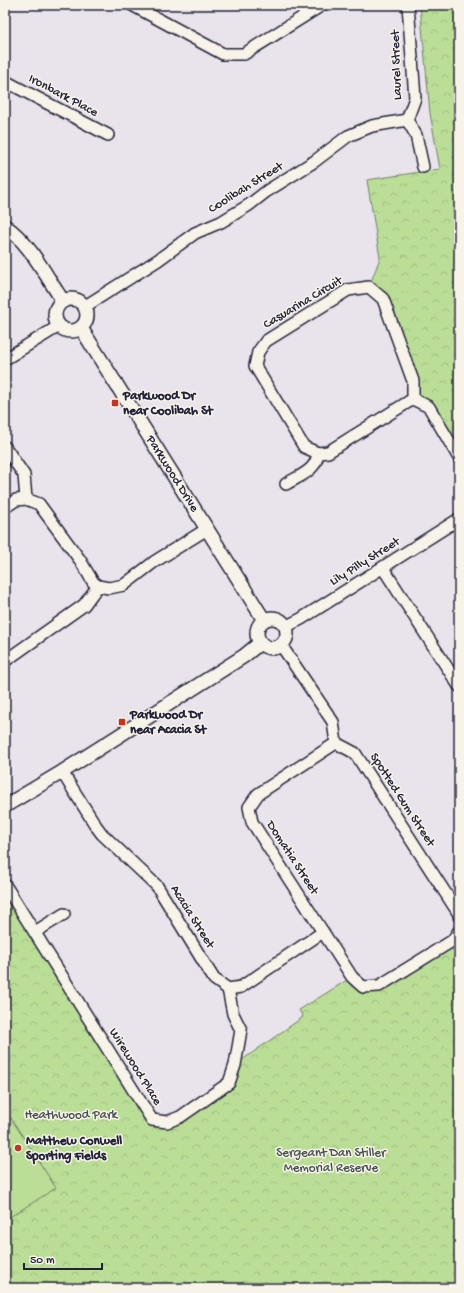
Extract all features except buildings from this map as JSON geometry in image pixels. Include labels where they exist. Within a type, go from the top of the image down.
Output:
[{"type":"street","points":[[132,5],[223,54],[233,55],[244,54],[322,5]]},
{"type":"street","name":"Laurel Street","points":[[407,120],[415,98],[408,5]]},
{"type":"street","name":"Ironbark Place","points":[[5,81],[108,135]]},
{"type":"street","points":[[407,120],[416,135],[423,167]]},
{"type":"street","name":"Coolibah Street","points":[[84,307],[158,260],[195,233],[222,222],[249,205],[267,191],[315,161],[348,136],[372,126],[407,120]]},
{"type":"street","points":[[5,226],[13,232],[28,249],[62,301]]},
{"type":"street","name":"Casuarina Circuit","points":[[318,453],[304,447],[255,366],[258,352],[266,341],[348,290],[369,287],[383,299],[413,381],[414,399]]},
{"type":"street","points":[[75,299],[83,304],[87,317],[80,328],[70,331],[59,326],[56,321],[55,313],[57,307],[62,301],[75,299]]},
{"type":"street","points":[[5,359],[59,326]]},
{"type":"street","name":"Parkwood Drive","points":[[80,328],[264,620]]},
{"type":"street","points":[[286,484],[313,468],[317,460],[318,453],[328,452],[414,399],[429,406],[459,458]]},
{"type":"street","points":[[5,447],[24,475],[26,499]]},
{"type":"street","points":[[5,507],[16,500],[26,499],[39,504],[80,560],[88,577],[98,586],[109,588],[124,585],[154,562],[207,529]]},
{"type":"street","name":"Lily Pilly Street","points":[[285,627],[301,620],[459,519]]},
{"type":"street","points":[[383,568],[459,686]]},
{"type":"street","points":[[5,662],[84,605],[98,586]]},
{"type":"street","points":[[275,619],[282,622],[285,627],[286,636],[281,645],[270,648],[260,643],[257,634],[260,624],[264,620],[275,619]]},
{"type":"street","points":[[5,806],[62,772],[244,656],[260,643]]},
{"type":"street","points":[[281,645],[333,722],[336,743]]},
{"type":"street","name":"Spotted Gum Street","points":[[336,743],[355,753],[459,916]]},
{"type":"street","name":"Domatia Street","points":[[323,932],[252,822],[249,807],[258,794],[336,743]]},
{"type":"street","name":"Acacia Street","points":[[62,772],[102,834],[157,886],[214,979],[228,990]]},
{"type":"street","name":"Wirewood Place","points":[[5,885],[152,1120],[168,1122],[180,1117],[229,1083],[235,1065],[241,1030],[233,1014],[228,990]]},
{"type":"street","points":[[35,932],[64,914]]},
{"type":"street","points":[[228,990],[241,987],[323,932],[352,977],[363,987],[379,986],[452,941],[459,931]]},
{"type":"green space","points":[[420,5],[459,5],[459,458],[429,407],[413,399],[383,299],[369,287],[380,258],[367,180],[440,169],[430,113]]},
{"type":"green space","name":"Sergeant Dan Stiller Memorial Reserve","points":[[5,885],[151,1120],[167,1122],[229,1083],[235,1065],[303,1017],[299,1010],[352,977],[363,987],[379,986],[459,931],[459,1288],[5,1288]]},
{"type":"green space","name":"Matthew Conwell Sporting Fields","points":[[5,1109],[56,1188],[5,1220]]},
{"type":"place","name":"Parkwood Dr near Coolibah St","points":[[115,403]]},
{"type":"place","name":"Parkwood Dr near Acacia St","points":[[122,722]]},
{"type":"place","name":"Matthew Conwell Sporting Fields","points":[[18,1148]]},
{"type":"park label","name":"Heathwood Park","points":[[71,1115]]}]
